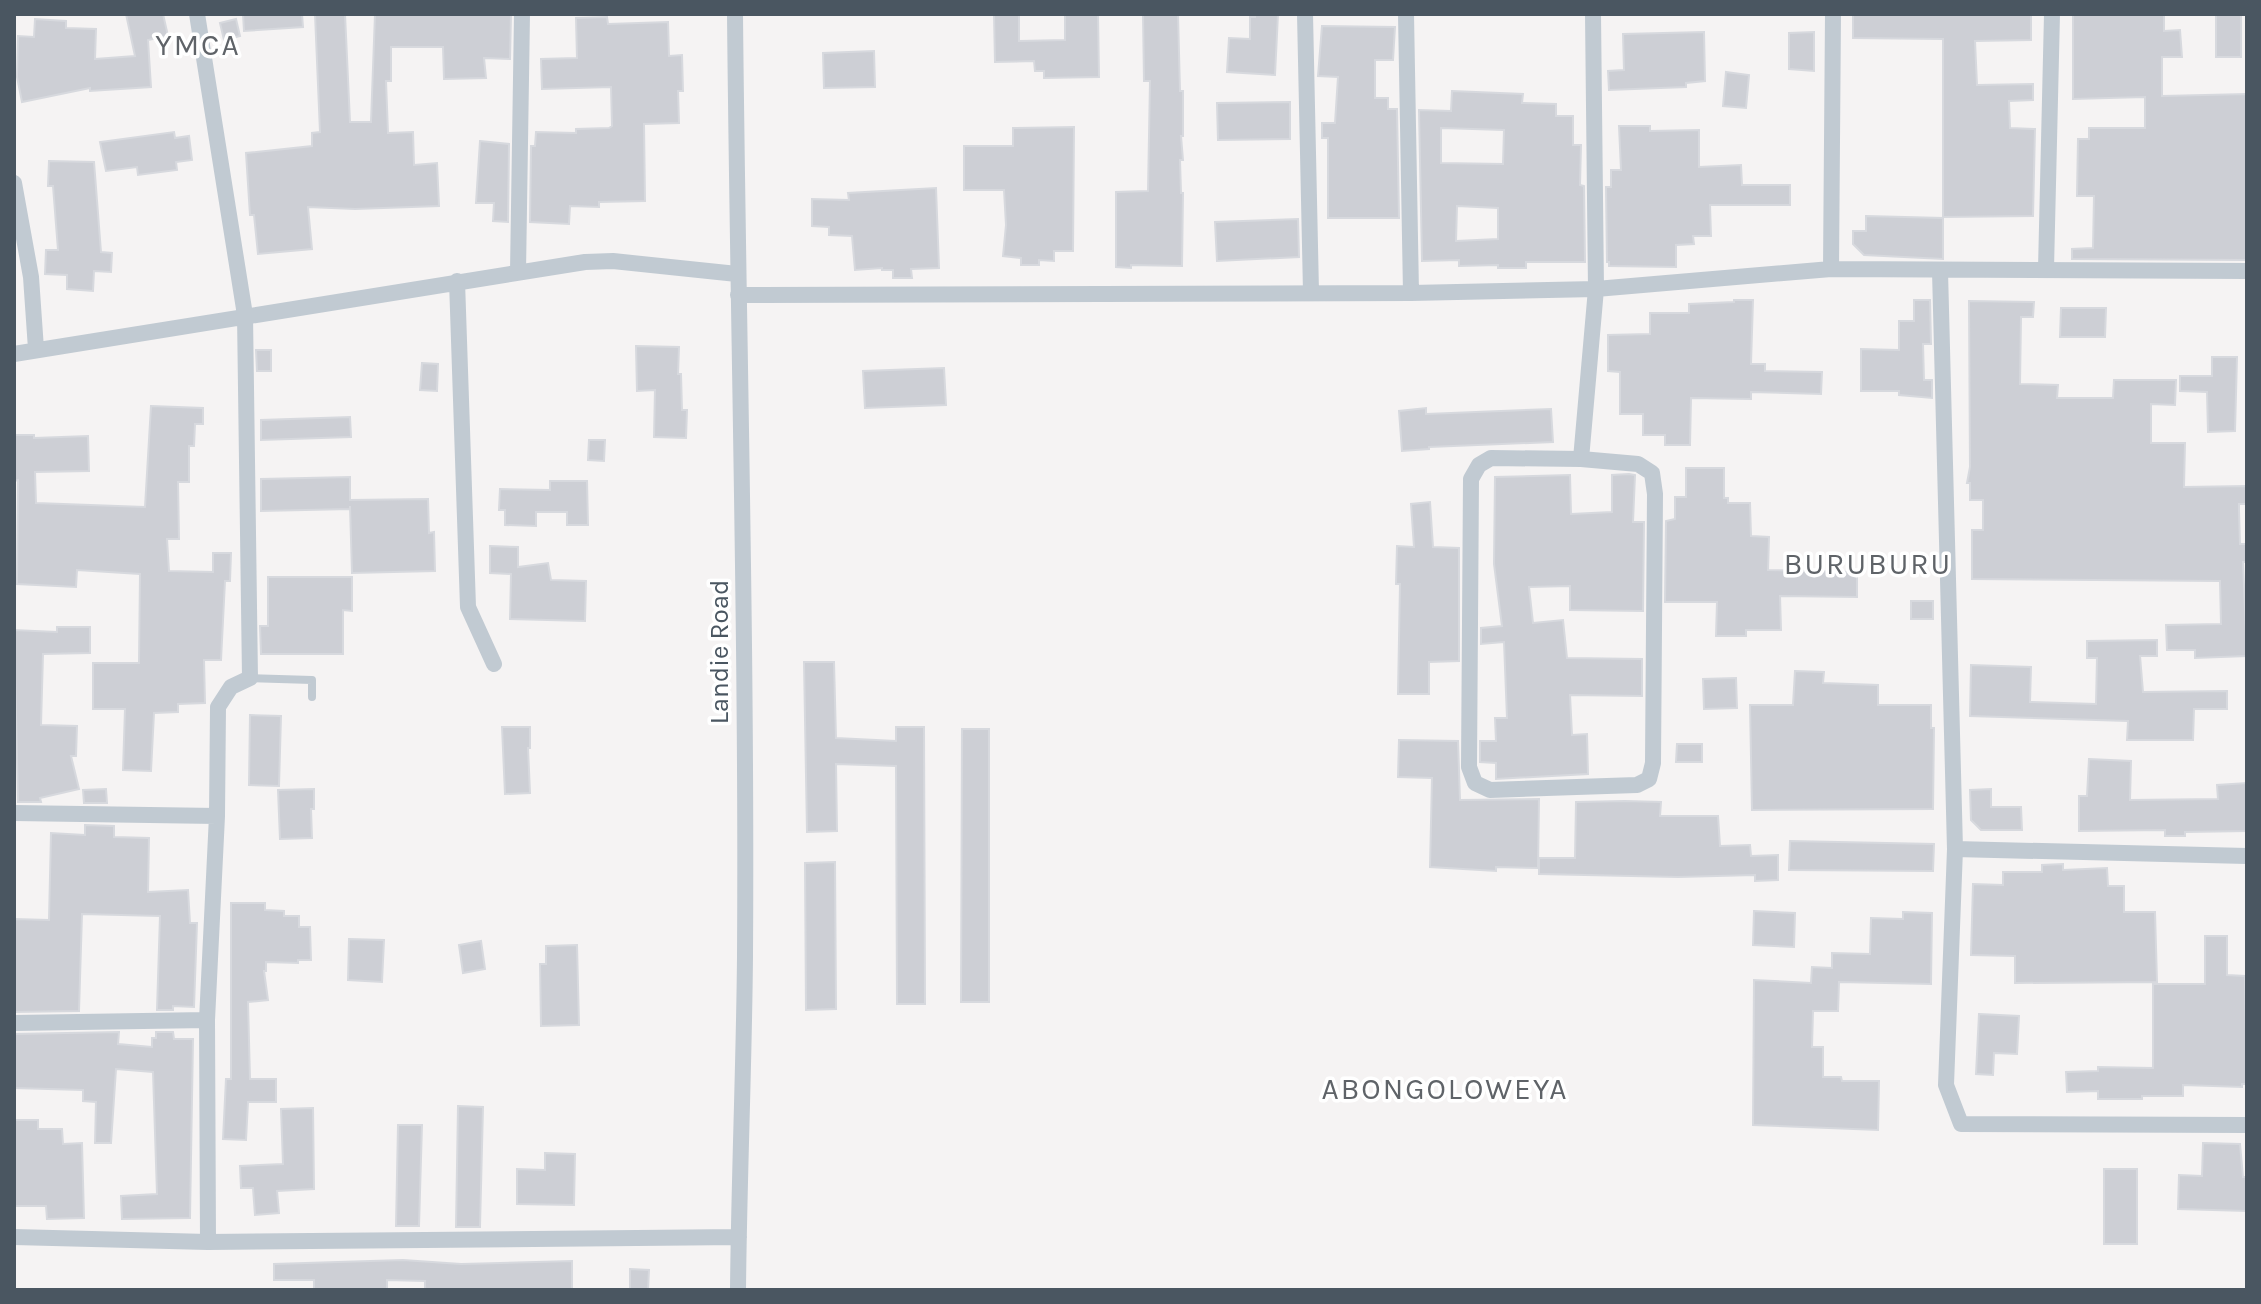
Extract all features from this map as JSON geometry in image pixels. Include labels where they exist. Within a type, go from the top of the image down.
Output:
[{"type":"street","points":[[197,14],[245,315],[250,678],[231,687],[218,707],[217,816],[207,1020],[208,1242]]},
{"type":"street","points":[[518,272],[522,14]]},
{"type":"street","name":"Landie Road","points":[[735,14],[743,511],[745,942],[738,1290]]},
{"type":"street","points":[[1305,14],[1311,292]]},
{"type":"street","points":[[1406,14],[1411,293]]},
{"type":"street","points":[[1581,459],[1596,289],[1593,14]]},
{"type":"street","points":[[1831,269],[1833,14]]},
{"type":"street","points":[[2046,269],[2052,14]]},
{"type":"street","points":[[14,183],[31,277],[36,349]]},
{"type":"street","points":[[14,354],[585,262],[613,261],[737,274]]},
{"type":"street","points":[[738,295],[1411,293],[1596,289],[1831,269],[2247,271]]},
{"type":"street","points":[[1940,271],[1955,849],[1946,1085],[1961,1124],[2247,1125]]},
{"type":"street","points":[[457,281],[468,607],[494,664]]},
{"type":"street","points":[[1491,458],[1581,459],[1638,464],[1652,473],[1655,494],[1653,763],[1649,779],[1637,785],[1490,790],[1475,783],[1469,767],[1471,479],[1479,465],[1491,458]]},
{"type":"street","points":[[14,813],[217,816]]},
{"type":"street","points":[[1955,849],[2247,856]]},
{"type":"street","points":[[14,1023],[207,1020]]},
{"type":"street","points":[[14,1237],[208,1242],[739,1237]]},
{"type":"lane","points":[[250,678],[312,680],[312,697]]},
{"type":"building","points":[[126,14],[163,14],[168,36],[148,40],[151,87],[90,91],[90,88],[22,102],[17,77],[18,36],[34,37],[35,19],[66,21],[66,28],[96,29],[95,59],[135,56]]},
{"type":"building","points":[[243,14],[302,14],[303,27],[244,31]]},
{"type":"building","points":[[315,14],[345,14],[350,122],[371,122],[375,14],[511,14],[510,59],[484,58],[486,78],[444,79],[443,47],[391,47],[391,81],[386,81],[388,133],[413,132],[414,165],[437,163],[439,206],[308,207],[312,249],[258,254],[254,215],[250,215],[246,153],[312,146],[312,133],[320,132]]},
{"type":"building","points":[[994,14],[1019,14],[1019,41],[1065,40],[1065,14],[1098,14],[1099,77],[1044,78],[1044,71],[1035,71],[1034,61],[995,62]]},
{"type":"building","points":[[1143,14],[1178,14],[1180,91],[1183,91],[1183,160],[1180,160],[1182,266],[1116,267],[1116,192],[1148,191],[1150,81],[1144,81]]},
{"type":"building","points":[[1255,14],[1278,14],[1275,75],[1227,72],[1229,38],[1250,39],[1250,17],[1255,17]]},
{"type":"building","points":[[1853,14],[2031,14],[2031,40],[1975,41],[1977,85],[2033,84],[2033,100],[2009,101],[2010,128],[2035,129],[2033,216],[1943,217],[1943,39],[1853,38]]},
{"type":"building","points":[[2073,14],[2164,14],[2164,31],[2180,30],[2182,57],[2162,57],[2162,96],[2247,94],[2247,260],[2072,259],[2072,249],[2093,248],[2094,196],[2077,196],[2078,139],[2089,139],[2089,128],[2145,128],[2145,97],[2073,99]]},
{"type":"building","points":[[2216,14],[2241,14],[2241,57],[2216,57]]},
{"type":"building","points":[[607,17],[608,24],[668,22],[669,56],[682,55],[683,91],[678,91],[679,123],[644,124],[645,201],[599,202],[599,207],[570,206],[569,224],[530,222],[531,146],[535,146],[536,132],[576,133],[576,129],[612,126],[611,87],[542,89],[541,59],[577,58],[576,18]]},
{"type":"building","points":[[236,19],[240,36],[224,40],[220,23]]},
{"type":"building","points":[[1322,26],[1395,27],[1393,60],[1375,60],[1375,98],[1388,98],[1388,109],[1397,109],[1399,218],[1328,218],[1328,138],[1322,138],[1322,123],[1335,123],[1338,77],[1318,76]]},
{"type":"building","points":[[1704,32],[1705,81],[1686,83],[1686,87],[1609,90],[1608,71],[1624,70],[1623,34]]},
{"type":"building","points":[[1814,32],[1814,71],[1789,69],[1789,33]]},
{"type":"building","points":[[874,51],[875,87],[824,88],[823,53]]},
{"type":"building","points":[[1726,72],[1749,75],[1746,108],[1723,106]]},
{"type":"building","points":[[1452,91],[1523,94],[1522,103],[1556,104],[1556,116],[1573,116],[1573,145],[1581,145],[1585,262],[1526,262],[1526,268],[1498,268],[1498,265],[1459,266],[1459,260],[1422,261],[1419,110],[1451,111]],"holes":[[[1441,128],[1504,130],[1503,164],[1441,163]],[[1457,206],[1498,208],[1498,239],[1456,241]]]},
{"type":"building","points":[[1290,102],[1290,139],[1218,140],[1217,103]]},
{"type":"building","points":[[1619,126],[1650,126],[1650,131],[1699,130],[1699,167],[1741,165],[1742,185],[1790,185],[1790,205],[1710,205],[1711,236],[1693,236],[1694,244],[1676,245],[1676,267],[1609,266],[1606,187],[1611,187],[1611,170],[1621,170]]},
{"type":"building","points":[[1074,127],[1073,251],[1054,251],[1054,261],[1039,260],[1039,265],[1021,265],[1021,258],[1003,256],[1006,225],[1004,190],[964,190],[964,146],[1013,146],[1013,128]]},
{"type":"building","points":[[174,132],[175,138],[189,136],[192,160],[176,162],[177,170],[138,175],[137,167],[106,171],[100,142]]},
{"type":"building","points":[[480,141],[509,144],[508,222],[493,221],[494,203],[476,203]]},
{"type":"building","points":[[49,161],[94,162],[101,252],[112,253],[111,272],[94,271],[93,291],[67,289],[67,275],[45,274],[46,250],[58,250],[53,186],[48,186]]},
{"type":"building","points":[[936,188],[939,268],[911,269],[912,278],[893,278],[893,270],[882,268],[855,270],[852,236],[829,235],[829,227],[812,226],[812,199],[849,200],[848,193]]},
{"type":"building","points":[[1866,216],[1943,218],[1943,259],[1864,255],[1853,244],[1853,231],[1866,231]]},
{"type":"building","points":[[1298,219],[1299,257],[1217,261],[1215,222]]},
{"type":"building","points":[[1753,300],[1751,364],[1765,364],[1765,371],[1822,372],[1821,394],[1751,392],[1751,399],[1691,398],[1690,445],[1665,445],[1665,435],[1643,435],[1643,414],[1620,414],[1620,372],[1608,371],[1608,335],[1650,334],[1650,313],[1689,313],[1689,304]]},
{"type":"building","points":[[1914,300],[1930,300],[1931,344],[1923,344],[1924,380],[1932,380],[1932,398],[1899,395],[1899,391],[1861,391],[1861,349],[1899,350],[1899,321],[1914,321]]},
{"type":"building","points":[[1969,301],[2034,302],[2033,317],[2021,317],[2020,384],[2058,385],[2057,398],[2113,398],[2114,380],[2176,380],[2175,405],[2151,404],[2151,443],[2185,443],[2184,487],[2247,486],[2247,504],[2239,504],[2239,511],[2240,544],[2247,544],[2247,562],[2243,562],[2247,656],[2195,658],[2195,650],[2167,650],[2166,625],[2221,624],[2220,581],[1972,579],[1972,530],[1983,530],[1983,500],[1970,500],[1970,483],[1967,483],[1970,467]]},
{"type":"building","points":[[2061,308],[2106,308],[2105,337],[2060,337]]},
{"type":"building","points":[[636,346],[679,347],[682,410],[687,410],[686,438],[654,437],[655,390],[637,391]]},
{"type":"building","points":[[256,350],[271,350],[271,371],[257,371]]},
{"type":"building","points":[[2212,357],[2237,357],[2235,431],[2208,432],[2207,392],[2180,391],[2180,376],[2212,376]]},
{"type":"building","points":[[422,363],[438,364],[437,391],[420,390]]},
{"type":"building","points":[[944,368],[946,405],[865,408],[863,371]]},
{"type":"building","points":[[151,406],[203,408],[203,424],[195,424],[194,446],[189,446],[189,482],[178,482],[179,539],[167,539],[169,571],[213,572],[213,553],[231,553],[230,581],[225,581],[221,660],[204,660],[205,703],[178,704],[178,712],[154,713],[151,771],[123,770],[125,709],[93,709],[93,663],[139,663],[140,574],[77,570],[76,587],[17,584],[18,480],[14,481],[14,435],[34,435],[34,438],[88,436],[89,471],[35,472],[36,503],[145,507]]},
{"type":"building","points":[[1426,408],[1426,414],[1551,409],[1553,442],[1402,451],[1399,411]]},
{"type":"building","points":[[350,417],[351,437],[261,440],[261,420]]},
{"type":"building","points":[[589,440],[605,440],[604,461],[588,460]]},
{"type":"building","points":[[1686,468],[1724,468],[1724,498],[1728,498],[1728,503],[1750,503],[1751,536],[1769,537],[1768,570],[1857,572],[1857,597],[1780,596],[1781,630],[1746,630],[1746,636],[1716,636],[1717,602],[1665,602],[1666,521],[1675,519],[1675,497],[1686,497]]},
{"type":"building","points":[[1570,475],[1571,514],[1612,512],[1612,475],[1635,475],[1633,522],[1644,522],[1643,611],[1570,610],[1570,586],[1529,587],[1533,623],[1563,620],[1567,658],[1642,659],[1642,696],[1570,695],[1572,735],[1587,734],[1588,774],[1496,779],[1496,763],[1480,762],[1480,741],[1496,741],[1495,718],[1507,718],[1504,642],[1481,644],[1481,628],[1502,626],[1494,564],[1495,477]]},
{"type":"building","points":[[350,477],[350,500],[428,499],[429,533],[434,532],[435,571],[352,573],[350,506],[350,509],[261,511],[261,479]]},
{"type":"building","points":[[550,481],[587,481],[588,525],[567,525],[567,512],[536,512],[536,526],[505,525],[505,510],[499,510],[500,489],[550,490]]},
{"type":"building","points":[[1430,502],[1433,547],[1459,548],[1459,661],[1429,662],[1429,694],[1398,694],[1400,584],[1396,584],[1397,546],[1414,547],[1411,504]]},
{"type":"building","points":[[490,546],[518,547],[518,567],[548,563],[551,580],[586,581],[585,621],[510,619],[511,574],[490,573]]},
{"type":"building","points":[[268,577],[352,577],[352,611],[343,610],[343,654],[261,654],[260,626],[268,626]]},
{"type":"building","points":[[1911,601],[1933,601],[1933,619],[1911,619]]},
{"type":"building","points":[[57,627],[90,627],[90,653],[43,654],[41,725],[77,726],[76,756],[71,756],[79,789],[40,798],[41,802],[18,802],[14,630],[57,632]]},
{"type":"building","points":[[2157,640],[2157,656],[2140,656],[2143,692],[2227,691],[2227,709],[2194,709],[2193,740],[2127,740],[2128,721],[1970,716],[1971,665],[2031,667],[2030,702],[2096,704],[2097,658],[2087,658],[2087,641]]},
{"type":"building","points":[[804,662],[834,662],[836,738],[896,741],[896,727],[924,727],[925,1004],[897,1004],[896,766],[836,764],[837,831],[807,832]]},
{"type":"building","points":[[1795,671],[1824,672],[1823,683],[1878,685],[1878,705],[1931,705],[1931,728],[1934,728],[1933,809],[1752,810],[1750,705],[1793,705]]},
{"type":"building","points":[[1736,678],[1737,708],[1704,709],[1703,679]]},
{"type":"building","points":[[250,715],[281,716],[279,786],[249,785]]},
{"type":"building","points":[[502,727],[530,727],[530,793],[505,794]]},
{"type":"building","points":[[962,729],[989,729],[989,1002],[961,1002]]},
{"type":"building","points":[[1399,740],[1458,741],[1460,800],[1539,799],[1538,868],[1496,867],[1496,871],[1430,867],[1432,778],[1398,777]]},
{"type":"building","points":[[1677,744],[1702,744],[1702,762],[1676,762]]},
{"type":"building","points":[[2089,759],[2131,761],[2130,800],[2218,799],[2217,785],[2247,783],[2247,831],[2185,832],[2185,836],[2165,836],[2165,830],[2079,831],[2079,796],[2087,796]]},
{"type":"building","points":[[106,789],[107,803],[84,803],[83,790]]},
{"type":"building","points":[[314,789],[312,838],[280,839],[278,790]]},
{"type":"building","points":[[1991,789],[1991,807],[2021,807],[2022,830],[1981,830],[1971,820],[1970,790]]},
{"type":"building","points":[[1576,802],[1661,802],[1660,816],[1718,816],[1720,846],[1750,845],[1751,856],[1778,855],[1778,880],[1755,881],[1755,875],[1539,874],[1539,858],[1575,858]]},
{"type":"building","points":[[85,825],[114,826],[114,837],[149,838],[148,892],[188,890],[190,923],[197,923],[194,1007],[173,1006],[173,1010],[157,1010],[160,916],[82,914],[79,1011],[14,1012],[14,919],[49,920],[51,833],[85,835]]},
{"type":"building","points":[[1790,841],[1934,844],[1933,871],[1789,870]]},
{"type":"building","points":[[835,862],[836,1009],[806,1010],[805,863]]},
{"type":"building","points":[[2063,864],[2063,870],[2107,868],[2108,886],[2124,886],[2124,912],[2155,912],[2157,982],[2015,983],[2015,956],[1971,955],[1973,884],[2003,885],[2003,872],[2042,872],[2042,865]]},
{"type":"building","points":[[231,903],[265,903],[265,910],[284,911],[284,916],[299,916],[299,927],[310,927],[311,960],[298,960],[298,963],[266,962],[264,971],[268,1000],[248,1002],[250,1079],[276,1079],[276,1102],[248,1102],[246,1140],[223,1139],[226,1079],[231,1079]]},
{"type":"building","points":[[1754,911],[1795,913],[1794,947],[1753,945]]},
{"type":"building","points":[[1903,912],[1932,913],[1931,984],[1839,982],[1838,1011],[1813,1011],[1812,1047],[1823,1047],[1823,1077],[1841,1077],[1842,1081],[1879,1081],[1878,1130],[1753,1125],[1754,980],[1811,983],[1812,967],[1832,968],[1832,953],[1870,954],[1871,918],[1903,919]]},
{"type":"building","points":[[2205,936],[2227,936],[2227,975],[2245,976],[2247,1084],[2242,1084],[2242,1087],[2183,1085],[2183,1096],[2142,1096],[2142,1099],[2098,1099],[2098,1091],[2067,1092],[2066,1072],[2098,1071],[2098,1067],[2153,1068],[2153,984],[2205,984]]},
{"type":"building","points":[[349,939],[384,940],[382,982],[348,980]]},
{"type":"building","points":[[481,941],[485,969],[463,973],[459,945]]},
{"type":"building","points":[[577,945],[579,1025],[541,1026],[540,964],[546,964],[546,946]]},
{"type":"building","points":[[1979,1014],[2019,1016],[2017,1054],[1994,1053],[1993,1075],[1976,1074]]},
{"type":"building","points":[[119,1032],[118,1044],[152,1047],[156,1032],[173,1032],[174,1039],[193,1039],[190,1218],[122,1219],[121,1196],[157,1194],[153,1072],[116,1069],[111,1143],[95,1143],[96,1102],[83,1101],[83,1090],[14,1088],[14,1034]]},
{"type":"building","points":[[458,1106],[483,1107],[480,1227],[456,1227]]},
{"type":"building","points":[[313,1108],[314,1189],[277,1191],[279,1213],[255,1215],[253,1188],[241,1188],[240,1166],[283,1164],[281,1109]]},
{"type":"building","points":[[14,1120],[38,1120],[38,1129],[62,1129],[63,1144],[82,1143],[84,1218],[47,1219],[46,1206],[14,1206]]},
{"type":"building","points":[[398,1125],[422,1125],[419,1226],[396,1226]]},
{"type":"building","points":[[2203,1143],[2240,1144],[2243,1177],[2247,1177],[2247,1211],[2178,1209],[2179,1175],[2202,1176]]},
{"type":"building","points":[[545,1153],[575,1154],[574,1205],[517,1204],[517,1169],[545,1170]]},
{"type":"building","points":[[2104,1169],[2137,1169],[2137,1244],[2104,1244]]},
{"type":"building","points":[[403,1260],[461,1264],[572,1261],[572,1290],[425,1290],[425,1281],[387,1280],[387,1290],[314,1290],[314,1280],[274,1280],[274,1264]]},
{"type":"building","points":[[630,1269],[649,1270],[648,1290],[630,1290]]},
{"type":"district","name":"YMCA","points":[[198,45]]},
{"type":"district","name":"BURUBURU","points":[[1868,564]]},
{"type":"district","name":"ABONGOLOWEYA","points":[[1445,1089]]}]
